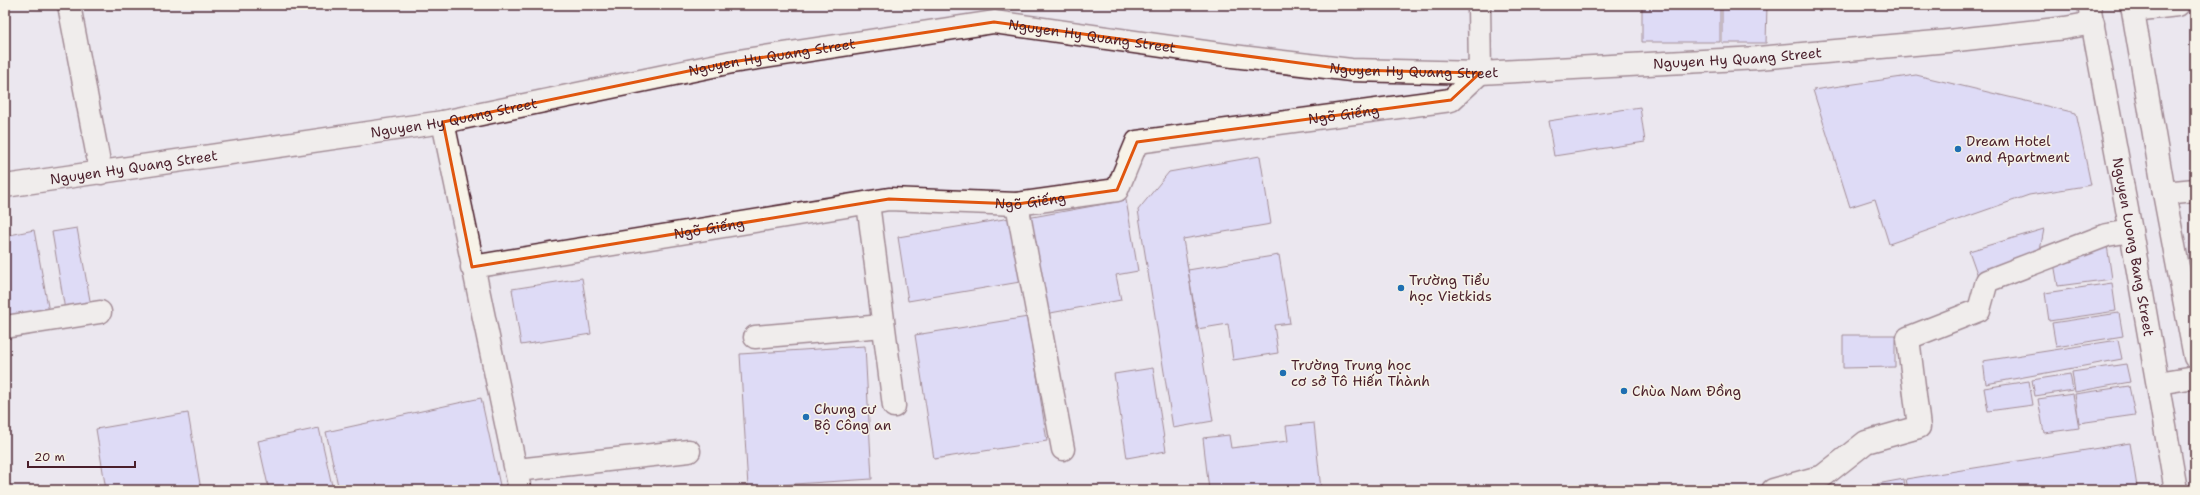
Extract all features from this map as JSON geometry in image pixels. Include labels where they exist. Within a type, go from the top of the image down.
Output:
[{"type":"street","points":[[69,5],[101,173]]},
{"type":"street","points":[[1479,5],[1480,73]]},
{"type":"street","points":[[2178,5],[2133,7],[2164,193],[2195,357]]},
{"type":"street","name":"Nguyen Hy Quang Street","points":[[5,186],[443,122],[732,62],[994,22],[1233,56],[1351,70],[1480,73],[1758,58],[1956,40],[2065,28],[2091,14]]},
{"type":"street","name":"Nguyen Luong Bang Street","points":[[2091,14],[2131,230],[2176,490]]},
{"type":"street","name":"Ngõ Giếng","points":[[472,267],[889,199],[1017,204],[1117,190],[1137,142],[1451,100],[1480,73]]},
{"type":"street","points":[[443,122],[472,267],[519,480],[689,451]]},
{"type":"street","points":[[2164,193],[2195,190]]},
{"type":"street","points":[[868,203],[894,406]]},
{"type":"street","points":[[1017,204],[1063,449]]},
{"type":"street","points":[[1772,490],[1824,483],[1866,442],[1919,426],[1908,338],[1979,310],[1987,281],[2107,235],[2131,230]]},
{"type":"street","points":[[5,327],[100,312]]},
{"type":"street","points":[[755,337],[883,326]]},
{"type":"street","points":[[2158,383],[2195,377]]},
{"type":"highlighted area","points":[[994,22],[1351,70],[1480,73],[1451,100],[1137,142],[1117,190],[1017,204],[889,199],[472,267],[443,122],[732,62]]},
{"type":"building","points":[[1642,5],[1720,5],[1720,42],[1642,42]]},
{"type":"building","points":[[1722,5],[1767,5],[1766,43],[1722,43]]},
{"type":"building","name":"Dream Hotel and Apartment","points":[[1916,75],[2076,113],[2091,185],[2029,195],[1889,244],[1875,199],[1850,207],[1813,90]]},
{"type":"building","points":[[1640,107],[1645,142],[1554,156],[1548,121]]},
{"type":"building","points":[[1260,156],[1271,224],[1183,239],[1213,421],[1173,428],[1138,210],[1169,172]]},
{"type":"building","points":[[1126,200],[1138,271],[1116,275],[1121,300],[1045,314],[1027,218]]},
{"type":"building","points":[[1010,218],[1020,282],[908,301],[898,237]]},
{"type":"building","points":[[77,228],[91,306],[65,310],[52,232]]},
{"type":"building","points":[[2044,229],[2039,256],[1979,279],[1969,251]]},
{"type":"building","points":[[34,230],[49,312],[5,321],[5,236]]},
{"type":"building","points":[[2106,238],[2112,279],[2058,286],[2054,263]]},
{"type":"building","points":[[1279,255],[1290,323],[1274,325],[1278,353],[1233,360],[1228,324],[1197,329],[1188,270]]},
{"type":"building","points":[[582,278],[591,334],[521,345],[512,289]]},
{"type":"building","points":[[2112,283],[2116,311],[2049,321],[2045,293]]},
{"type":"building","points":[[2119,313],[2123,336],[2056,347],[2052,323]]},
{"type":"building","points":[[1028,317],[1047,441],[934,459],[915,335]]},
{"type":"building","points":[[1843,335],[1895,335],[1895,367],[1843,368]]},
{"type":"building","points":[[2118,340],[2122,359],[1986,384],[1983,361]]},
{"type":"building","name":"Chung cư Bộ Công an","points":[[865,346],[872,479],[748,487],[740,354]]},
{"type":"building","points":[[2126,364],[2130,382],[2075,392],[2072,372]]},
{"type":"building","points":[[1153,368],[1166,451],[1127,458],[1114,374]]},
{"type":"building","points":[[2070,374],[2073,390],[2035,396],[2032,380]]},
{"type":"building","points":[[2029,381],[2033,405],[1988,411],[1984,388]]},
{"type":"building","points":[[2129,386],[2135,415],[2079,423],[2075,394]]},
{"type":"building","points":[[2073,394],[2079,428],[2044,433],[2038,399]]},
{"type":"building","points":[[481,398],[501,490],[339,490],[326,432]]},
{"type":"building","points":[[188,413],[201,490],[106,490],[96,429]]},
{"type":"building","points":[[1314,423],[1321,490],[1209,490],[1203,438],[1229,435],[1231,448],[1288,441],[1286,426]]},
{"type":"building","points":[[319,428],[333,490],[269,490],[258,441]]},
{"type":"building","points":[[2130,443],[2137,487],[2120,490],[1908,490],[1906,479]]},
{"type":"building","points":[[1904,479],[1905,490],[1878,490],[1877,484]]},
{"type":"place","name":"Dream Hotel and Apartment","points":[[1958,149]]},
{"type":"place","name":"Trường Tiểu học Vietkids","points":[[1401,288]]},
{"type":"place","name":"Trường Trung học cơ sở Tô Hiến Thành","points":[[1283,373]]},
{"type":"place","name":"Chùa Nam Đồng","points":[[1624,391]]},
{"type":"place","name":"Chung cư Bộ Công an","points":[[806,417]]}]
